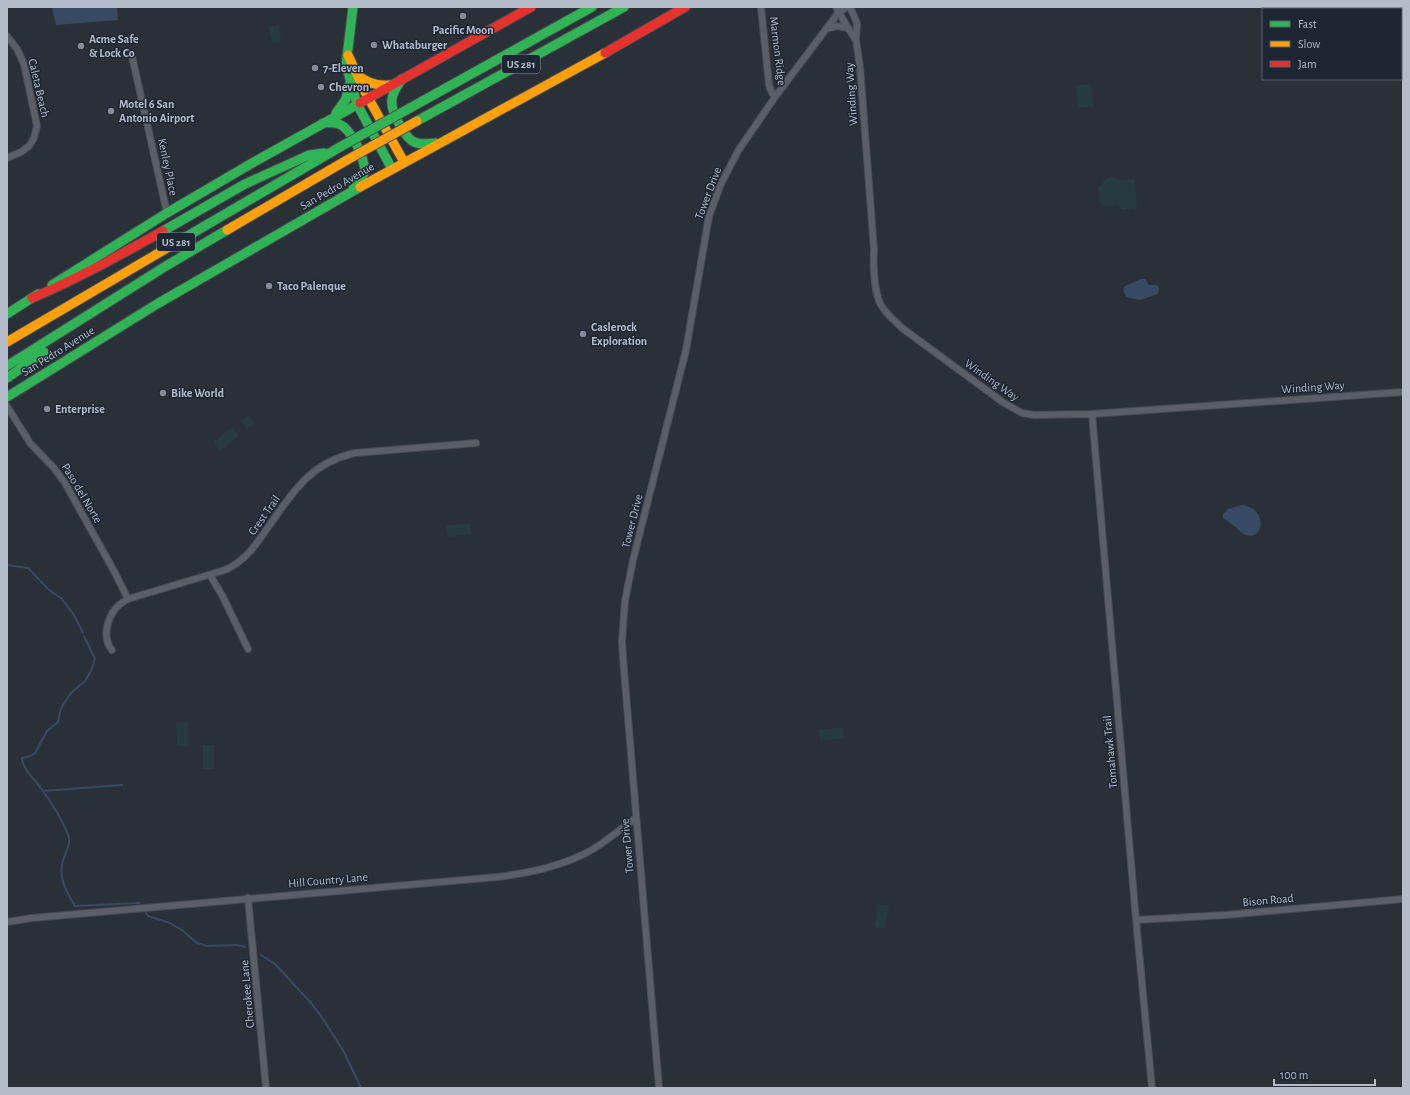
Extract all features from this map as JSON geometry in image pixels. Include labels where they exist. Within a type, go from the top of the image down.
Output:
[{"type":"main road","points":[[353,7],[346,65],[349,82],[357,104],[392,169]]},
{"type":"main road","points":[[7,314],[74,270],[167,213],[389,85],[531,7]]},
{"type":"main road","name":"US 281","points":[[7,342],[331,152],[592,7]]},
{"type":"main road","name":"US 281","points":[[7,366],[166,266],[347,160],[624,7]]},
{"type":"main road","name":"San Pedro Avenue","points":[[7,397],[157,304],[185,290],[404,162],[583,65],[685,7]]},
{"type":"main road","points":[[348,55],[368,98],[404,162]]},
{"type":"main road","points":[[355,71],[360,77],[371,84],[380,86],[389,85]]},
{"type":"main road","points":[[403,78],[394,92],[392,104],[394,111],[407,135],[411,140],[419,144],[441,142]]},
{"type":"main road","points":[[326,121],[338,111],[346,99],[349,82]]},
{"type":"main road","points":[[326,121],[338,124],[345,128],[364,162],[365,170],[363,176],[350,193]]},
{"type":"main road","points":[[32,298],[121,255],[216,199],[245,184],[309,155],[331,152]]},
{"type":"main road","points":[[7,378],[84,326],[166,266]]},
{"type":"street","name":"Marmon Ridge","points":[[761,7],[769,85],[775,97]]},
{"type":"street","name":"Tower Drive","points":[[659,1088],[622,641],[624,601],[686,350],[709,216],[720,186],[738,151],[775,97],[826,29],[838,9],[847,7]]},
{"type":"street","name":"Winding Way","points":[[850,7],[857,24],[856,40],[860,66],[874,250],[873,261],[878,296],[881,305],[889,316],[902,328],[1004,403],[1022,413],[1034,415],[1092,414],[1403,392]]},
{"type":"street","name":"Winding Way","points":[[838,9],[856,40]]},
{"type":"street","points":[[826,29],[837,26],[848,28]]},
{"type":"street","name":"Caleta Beach","points":[[7,36],[17,49],[24,64],[37,126],[34,138],[29,146],[21,152],[7,158]]},
{"type":"street","name":"Kenley Place","points":[[132,56],[167,213]]},
{"type":"street","name":"Paso del Norte","points":[[7,406],[30,443],[54,468],[65,484],[128,599]]},
{"type":"street","name":"Tomahawk Trail","points":[[1092,414],[1152,1088]]},
{"type":"street","name":"Crest Trail","points":[[112,650],[107,643],[107,631],[113,612],[118,607],[128,599],[210,575],[231,567],[249,554],[304,479],[327,462],[355,454],[476,443]]},
{"type":"street","points":[[210,575],[223,597],[248,649]]},
{"type":"street","name":"Hill Country Lane","points":[[7,922],[32,918],[248,898],[497,877],[541,870],[564,863],[589,852],[636,818]]},
{"type":"street","name":"Cherokee Lane","points":[[248,898],[266,1088]]},
{"type":"street","name":"Bison Road","points":[[1136,920],[1226,915],[1403,899]]},
{"type":"green space","points":[[278,25],[281,40],[280,42],[272,43],[269,27]]},
{"type":"green space","points":[[1091,84],[1094,106],[1078,108],[1076,85]]},
{"type":"green space","points":[[1111,177],[1119,180],[1135,180],[1137,210],[1132,208],[1123,210],[1117,205],[1106,207],[1099,202],[1098,188],[1106,179]]},
{"type":"green space","points":[[248,415],[255,423],[247,429],[240,421]]},
{"type":"green space","points":[[232,427],[239,436],[220,451],[213,442]]},
{"type":"green space","points":[[470,523],[472,534],[448,537],[446,526]]},
{"type":"green space","points":[[176,722],[188,722],[188,746],[177,746]]},
{"type":"green space","points":[[843,727],[844,738],[820,741],[819,730]]},
{"type":"green space","points":[[203,745],[214,745],[214,769],[203,769]]},
{"type":"green space","points":[[878,904],[889,905],[885,929],[875,927]]},
{"type":"water","points":[[52,7],[117,7],[118,20],[56,25]]},
{"type":"water","points":[[1141,279],[1145,279],[1149,285],[1156,285],[1159,287],[1158,294],[1140,300],[1126,297],[1123,290],[1125,286]]},
{"type":"water","points":[[1242,505],[1257,512],[1260,518],[1261,524],[1259,530],[1256,534],[1251,536],[1244,534],[1223,518],[1223,514],[1228,509]]},
{"type":"waterway","points":[[7,565],[28,568],[48,589],[62,599],[74,615],[83,633]]},
{"type":"waterway","points":[[84,636],[95,659],[91,671],[85,681],[71,693],[61,708],[58,722],[47,731],[35,753],[31,756],[22,758],[23,763],[54,807],[69,837],[68,848],[63,860],[62,879],[75,906],[139,903]]},
{"type":"waterway","points":[[43,791],[122,785]]},
{"type":"waterway","points":[[146,913],[148,916],[170,923],[182,930],[197,943],[207,946],[237,945],[245,947]]},
{"type":"waterway","points":[[261,955],[275,964],[312,1004],[344,1052],[361,1088]]},
{"type":"traffic: fast","points":[[353,7],[346,65],[357,104],[392,169]]},
{"type":"traffic: fast","points":[[410,108],[592,7]]},
{"type":"traffic: fast","points":[[417,121],[624,7]]},
{"type":"traffic: fast","points":[[402,79],[392,99],[393,110],[398,123],[406,135],[414,142],[422,144],[436,143]]},
{"type":"traffic: fast","points":[[336,113],[346,99],[349,85]]},
{"type":"traffic: fast","points":[[52,285],[167,213],[254,162],[360,103]]},
{"type":"traffic: fast","points":[[340,147],[410,108]]},
{"type":"traffic: fast","points":[[323,123],[335,123],[344,127],[356,144],[365,171],[362,178],[353,189]]},
{"type":"traffic: fast","points":[[179,241],[340,147]]},
{"type":"traffic: fast","points":[[163,231],[245,184],[309,155],[324,153]]},
{"type":"traffic: fast","points":[[7,397],[157,304],[360,187]]},
{"type":"traffic: fast","points":[[7,366],[166,266],[227,230]]},
{"type":"traffic: fast","points":[[7,314],[38,294]]},
{"type":"traffic: fast","points":[[7,378],[44,352]]},
{"type":"traffic: slow","points":[[360,187],[605,53]]},
{"type":"traffic: slow","points":[[348,55],[365,92],[404,162]]},
{"type":"traffic: slow","points":[[357,74],[364,80],[372,83],[389,85]]},
{"type":"traffic: slow","points":[[347,160],[417,121]]},
{"type":"traffic: slow","points":[[227,230],[347,160]]},
{"type":"traffic: slow","points":[[7,342],[179,241]]},
{"type":"traffic: jam","points":[[360,103],[531,7]]},
{"type":"traffic: jam","points":[[605,53],[685,7]]},
{"type":"traffic: jam","points":[[32,298],[82,275],[163,231]]},
{"type":"place","name":"Pacific Moon","points":[[463,16]]},
{"type":"place","name":"Whataburger","points":[[374,45]]},
{"type":"place","name":"Acme Safe & Lock Co","points":[[81,46]]},
{"type":"place","name":"7-Eleven","points":[[315,68]]},
{"type":"place","name":"Chevron","points":[[321,87]]},
{"type":"place","name":"Motel 6 San Antonio Airport","points":[[111,111]]},
{"type":"place","name":"Taco Palenque","points":[[269,286]]},
{"type":"place","name":"Caslerock Exploration","points":[[583,334]]},
{"type":"place","name":"Bike World","points":[[163,393]]},
{"type":"place","name":"Enterprise","points":[[47,409]]}]
